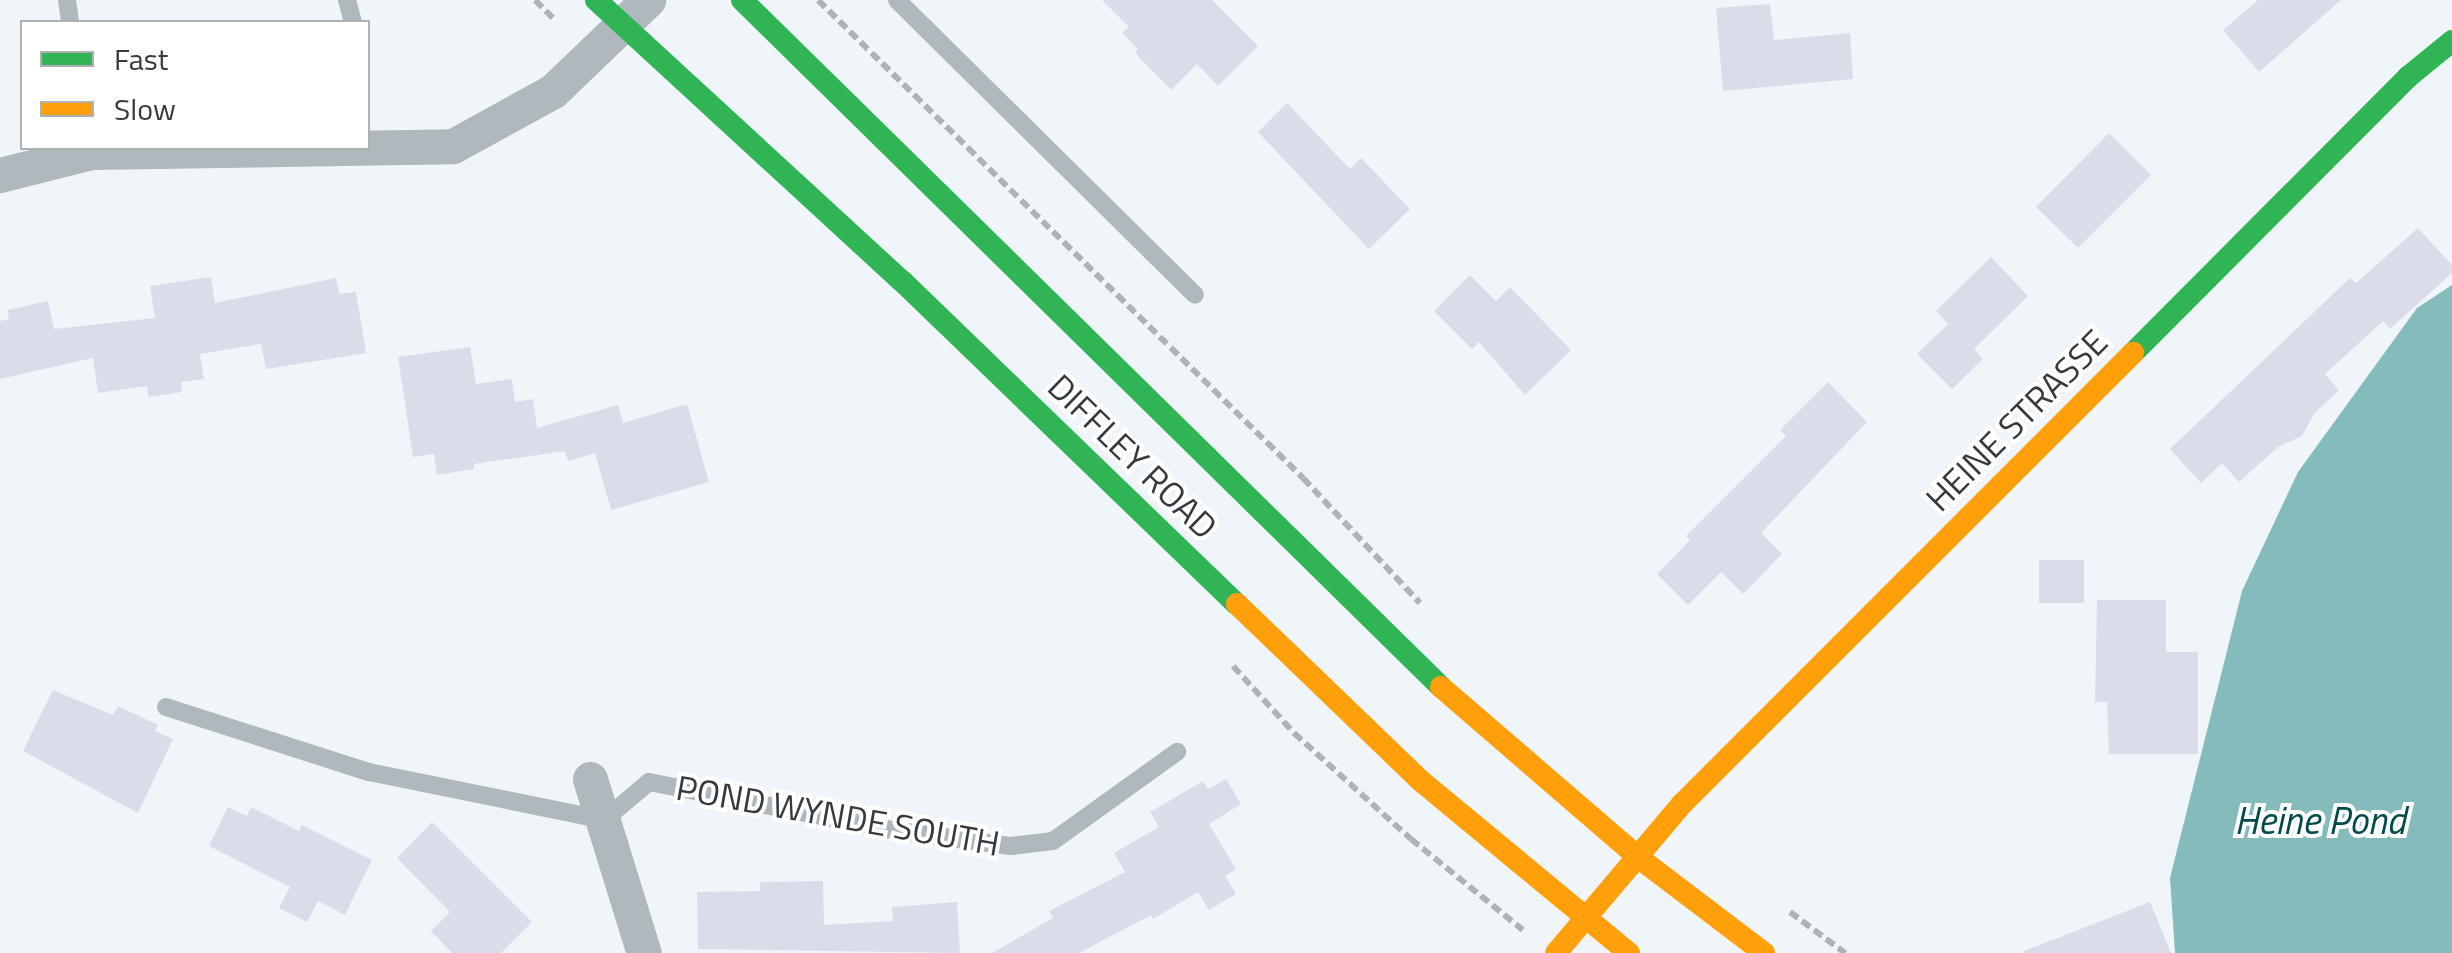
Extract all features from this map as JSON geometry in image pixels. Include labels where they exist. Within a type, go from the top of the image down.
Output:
[{"type":"main road","name":"DIFFLEY ROAD","points":[[596,0],[902,282],[1420,781],[1630,953]]},
{"type":"main road","name":"DIFFLEY ROAD","points":[[742,0],[1407,658],[1639,858],[1764,953]]},
{"type":"main road","name":"HEINE STRASSE","points":[[1556,953],[1682,804],[2408,77],[2452,42]]},
{"type":"street","points":[[370,148],[453,146],[553,91],[648,0]]},
{"type":"street","points":[[0,175],[90,150]]},
{"type":"street","points":[[590,778],[644,953]]},
{"type":"lane","points":[[896,0],[1195,295]]},
{"type":"lane","points":[[166,707],[369,772],[604,820]]},
{"type":"lane","name":"POND WYNDE SOUTH","points":[[604,820],[649,782],[892,830],[1011,846],[1053,841],[1178,752]]},
{"type":"path","points":[[818,0],[1303,478],[1424,607]]},
{"type":"path","points":[[1786,909],[1845,953]]},
{"type":"water","name":"Heine Pond","points":[[2452,285],[2452,953],[2175,953],[2170,878],[2242,591],[2298,472],[2417,308]]},
{"type":"building","points":[[1102,0],[1212,0],[1258,46],[1218,86],[1197,64],[1171,90],[1135,53],[1138,49],[1122,33],[1129,27]]},
{"type":"building","points":[[2258,0],[2341,0],[2259,72],[2223,30]]},
{"type":"building","points":[[1770,4],[1774,40],[1850,33],[1853,79],[1723,91],[1716,8]]},
{"type":"building","points":[[1287,103],[1350,169],[1361,158],[1410,209],[1369,249],[1258,132]]},
{"type":"building","points":[[2109,133],[2151,175],[2078,248],[2036,207]]},
{"type":"building","points":[[2418,228],[2452,265],[2452,273],[2390,329],[2383,321],[2325,374],[2339,390],[2314,414],[2302,436],[2278,447],[2239,482],[2222,463],[2201,483],[2170,449],[2350,278],[2356,283]]},
{"type":"building","points":[[1991,257],[2028,296],[1974,349],[1983,359],[1952,389],[1917,354],[1948,324],[1936,311]]},
{"type":"building","points":[[1470,275],[1496,301],[1510,287],[1571,350],[1525,395],[1479,342],[1472,349],[1434,311]]},
{"type":"building","points":[[211,277],[215,303],[336,278],[339,294],[356,292],[366,353],[266,369],[261,344],[200,354],[204,379],[181,382],[182,392],[148,397],[147,386],[98,393],[93,358],[0,379],[0,321],[9,319],[7,310],[48,301],[54,329],[155,318],[150,286]]},
{"type":"building","points":[[470,347],[476,384],[512,379],[515,402],[533,399],[537,428],[618,405],[623,423],[687,404],[709,482],[611,510],[595,453],[568,461],[565,451],[474,464],[474,469],[437,475],[434,454],[413,457],[398,357]]},
{"type":"building","points":[[1828,382],[1867,422],[1761,533],[1782,554],[1743,594],[1721,572],[1688,605],[1657,574],[1690,540],[1686,536],[1786,436],[1780,430]]},
{"type":"building","points":[[2039,560],[2084,560],[2084,603],[2039,603]]},
{"type":"building","points":[[2097,600],[2166,600],[2166,652],[2198,652],[2198,754],[2109,754],[2107,702],[2095,702]]},
{"type":"building","points":[[53,690],[113,715],[118,706],[158,725],[155,731],[173,739],[138,813],[23,751]]},
{"type":"building","points":[[1226,779],[1241,804],[1209,824],[1236,869],[1225,876],[1236,894],[1209,910],[1198,892],[1153,919],[1151,915],[1079,953],[992,953],[1053,918],[1049,911],[1125,872],[1114,853],[1159,827],[1150,812],[1203,781],[1208,789]]},
{"type":"building","points":[[228,807],[247,816],[251,807],[299,831],[302,825],[372,860],[345,915],[318,901],[307,922],[279,908],[290,887],[209,846]]},
{"type":"building","points":[[432,822],[532,922],[501,953],[452,953],[431,931],[450,912],[397,858]]},
{"type":"building","points":[[823,881],[824,925],[893,921],[892,907],[957,902],[960,953],[698,949],[697,892],[760,891],[760,882]]},
{"type":"building","points":[[2150,902],[2171,953],[2024,953],[2024,951]]},
{"type":"traffic: fast","points":[[596,0],[902,281],[1237,604]]},
{"type":"traffic: fast","points":[[742,0],[1441,687]]},
{"type":"traffic: fast","points":[[2133,353],[2408,77],[2452,41]]},
{"type":"traffic: slow","points":[[1556,953],[1682,804],[2133,353]]},
{"type":"traffic: slow","points":[[1237,604],[1421,781],[1629,953]]},
{"type":"traffic: slow","points":[[1441,687],[1639,858],[1764,953]]}]
